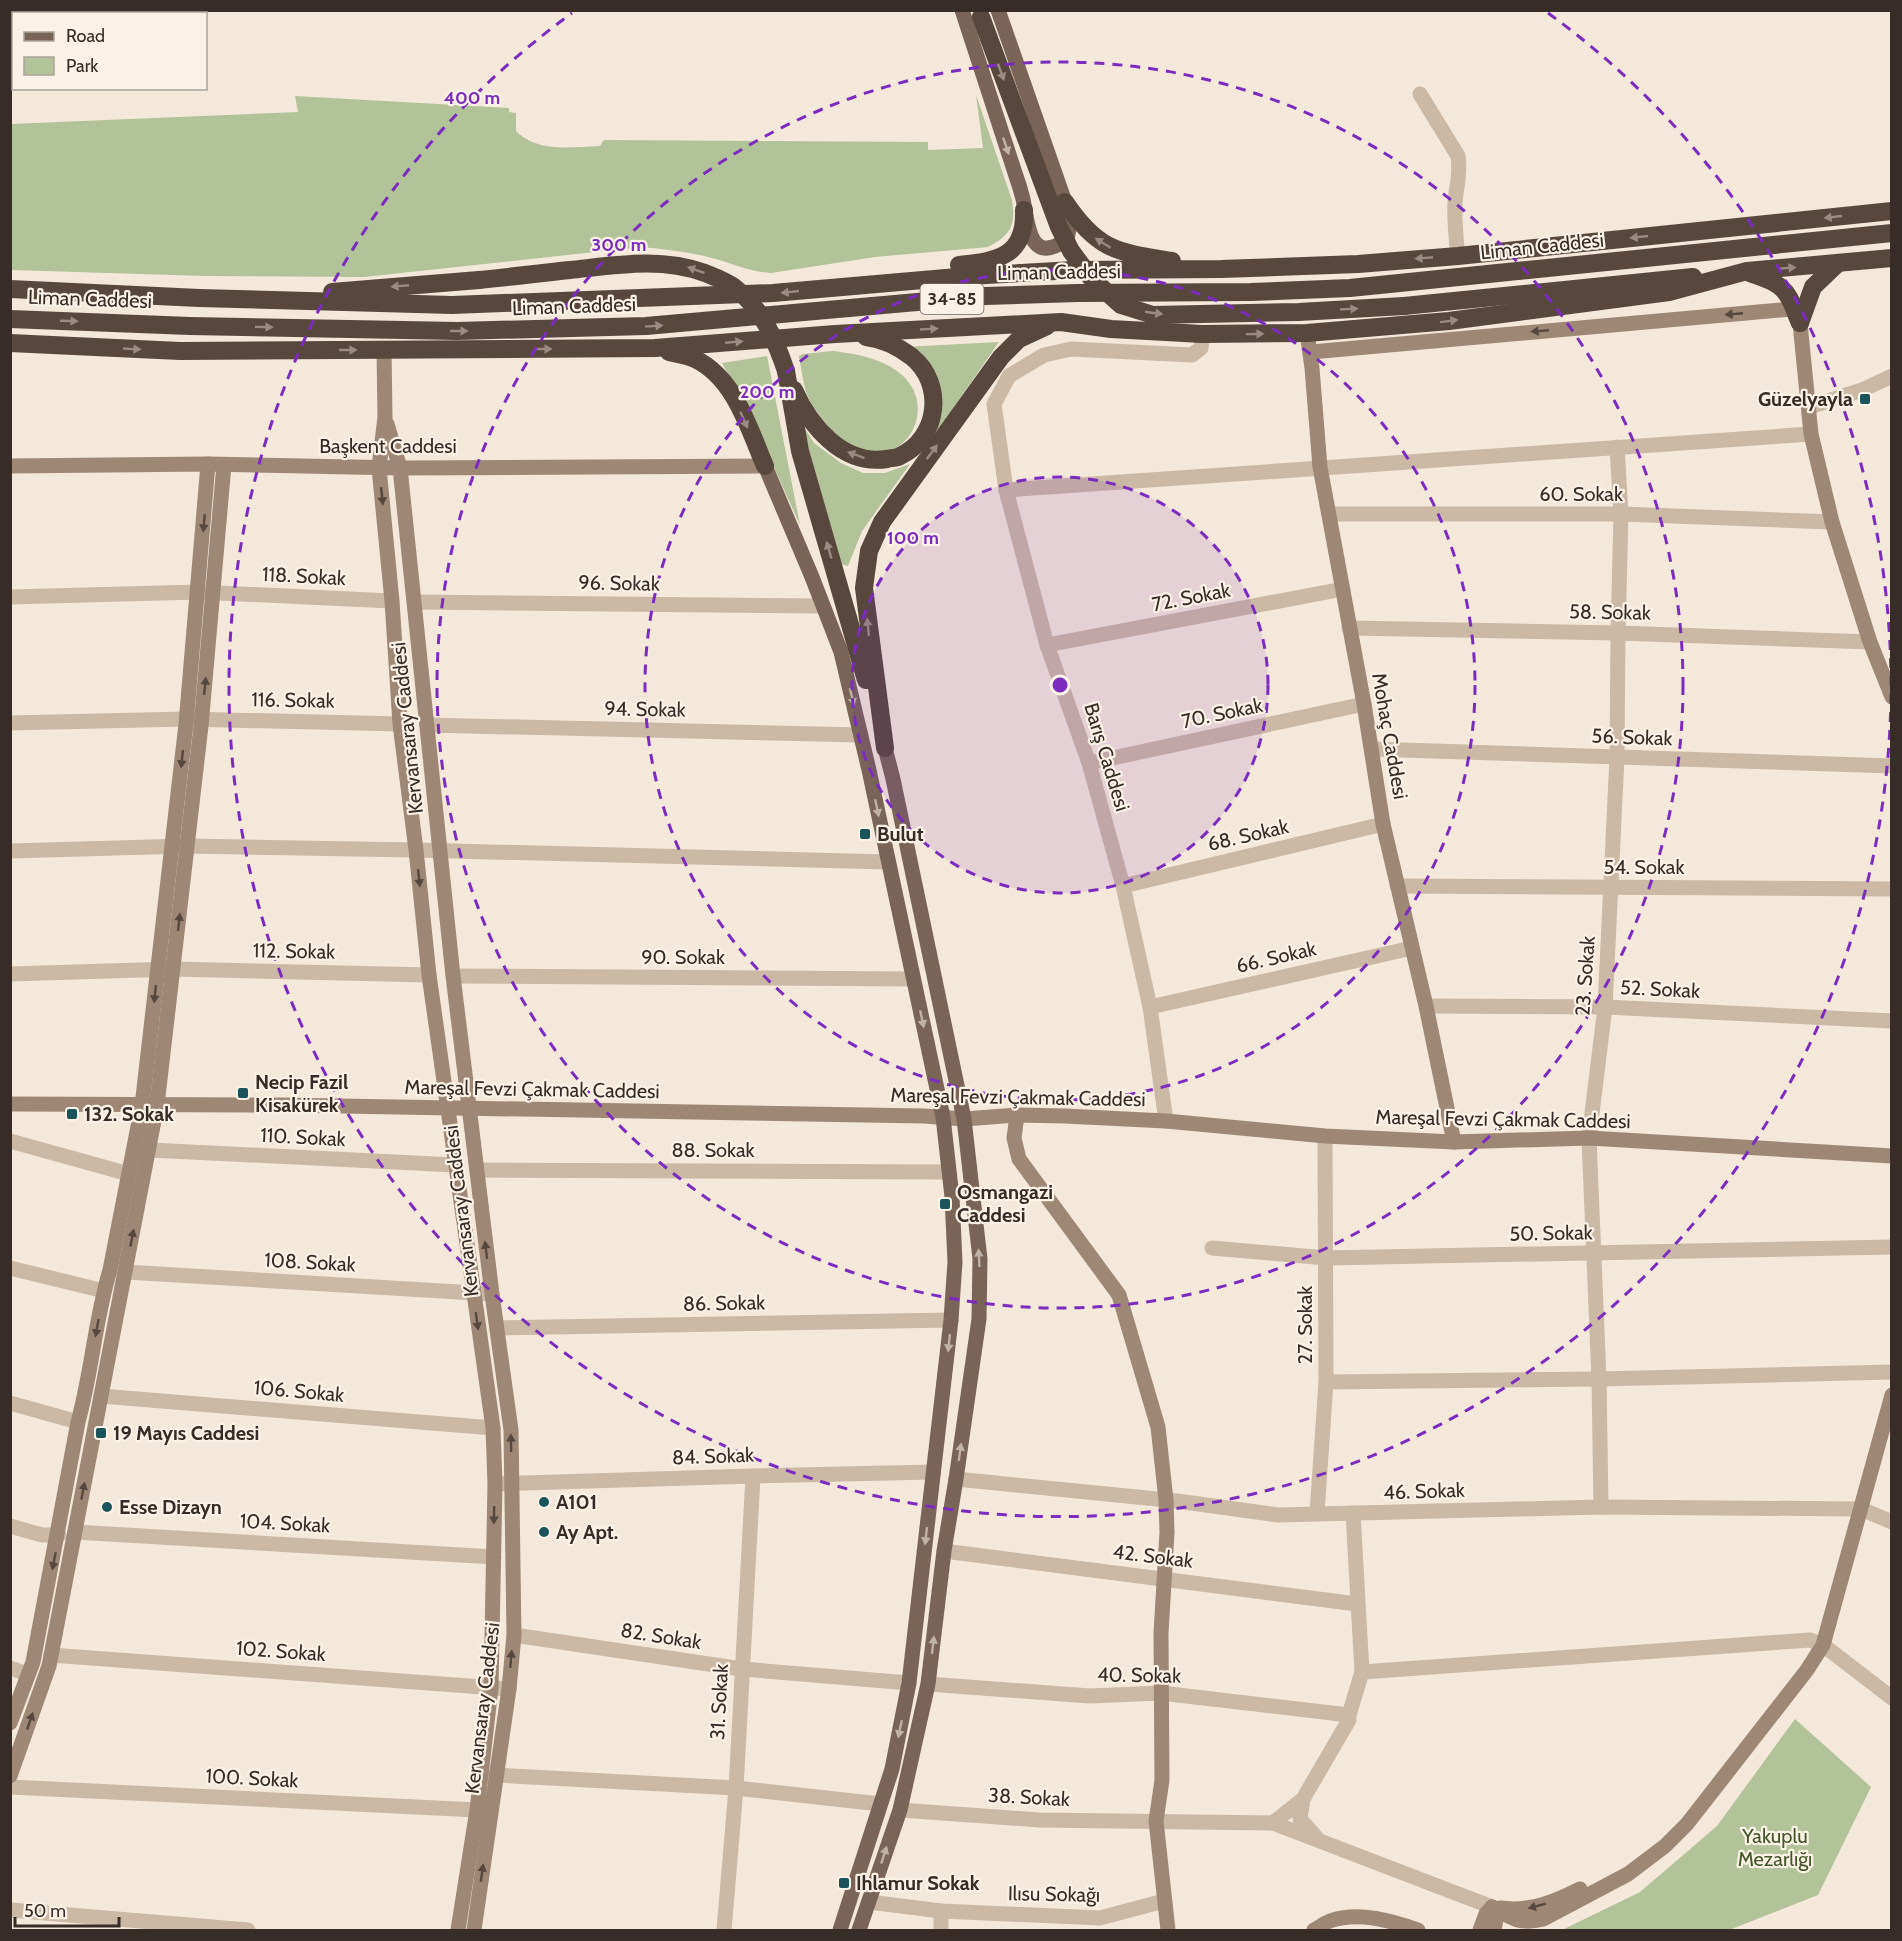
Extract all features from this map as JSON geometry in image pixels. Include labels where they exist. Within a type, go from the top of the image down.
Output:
[{"type":"highway","points":[[986,13],[1059,227],[1071,251],[1092,279],[1121,305],[1153,315],[1299,312],[1404,306],[1892,258]]},
{"type":"highway","points":[[1065,202],[1091,235],[1112,248],[1126,253],[1221,269]]},
{"type":"highway","points":[[818,289],[863,276],[981,263],[1004,257],[1017,246],[1023,232],[1024,210]]},
{"type":"highway","name":"Liman Caddesi","points":[[10,289],[199,298],[452,305],[773,293],[969,276],[1074,270],[1221,269],[1358,264],[1458,256],[1892,211]]},
{"type":"highway","name":"Liman Caddesi","points":[[10,319],[190,326],[457,331],[646,326],[985,296],[1251,292],[1350,288],[1892,232]]},
{"type":"highway","points":[[199,298],[337,292],[479,280],[624,264],[655,262],[685,266],[715,276],[733,286],[754,306],[774,337],[786,371],[808,414],[823,435],[839,448],[859,458],[878,460],[900,457],[920,441],[932,423],[934,401],[932,383],[921,364],[900,348],[873,338],[835,334]]},
{"type":"highway","points":[[1796,316],[1813,287],[1837,264]]},
{"type":"highway","points":[[10,343],[180,351],[655,348],[835,334],[1061,322],[1111,329],[1202,334],[1307,333],[1449,321],[1669,292],[1747,271],[1780,286],[1790,297],[1796,316]]},
{"type":"highway","points":[[885,748],[864,588],[869,551],[882,522],[1001,357],[1019,339],[1042,327],[1061,322]]},
{"type":"highway","points":[[655,348],[695,359],[714,371],[735,398],[765,466]]},
{"type":"highway","points":[[786,371],[801,451],[885,748]]},
{"type":"main road","points":[[962,10],[1024,202],[1028,229],[1033,241],[1041,247],[1050,248],[1067,239],[1069,229],[1065,202],[986,13]]},
{"type":"main road","points":[[765,466],[841,652],[861,735],[943,1117],[955,1262],[951,1320],[909,1683],[892,1769],[840,1930]]},
{"type":"main road","points":[[859,1930],[900,1810],[928,1684],[944,1551],[979,1319],[980,1259],[964,1119],[885,748]]},
{"type":"main road","points":[[933,1472],[956,1479]]},
{"type":"main road","points":[[909,1683],[928,1684]]},
{"type":"street","points":[[1420,94],[1458,156],[1460,168],[1455,201],[1458,256]]},
{"type":"street","points":[[1311,352],[1796,316],[1811,434],[1832,522],[1870,642],[1892,697]]},
{"type":"street","name":"Mohaç Caddesi","points":[[1307,333],[1311,352],[1320,467],[1372,749],[1383,824],[1455,1142]]},
{"type":"street","name":"Barış Caddesi","points":[[1166,1121],[1150,1007],[1123,886],[1089,763],[1047,645],[1006,489],[994,404],[1009,376],[1044,355],[1071,348],[1192,355],[1201,348],[1202,334]]},
{"type":"street","name":"Kervansaray Caddesi","points":[[384,350],[385,417],[379,468],[392,601],[400,723],[429,975],[493,1428],[495,1484],[491,1688],[474,1930]]},
{"type":"street","points":[[1809,406],[1862,390],[1892,376]]},
{"type":"street","name":"Kervansaray Caddesi","points":[[385,417],[400,468],[453,976],[511,1430],[514,1635],[509,1689],[495,1775],[484,1812],[458,1930]]},
{"type":"street","points":[[1006,489],[1811,434]]},
{"type":"street","name":"23. Sokak","points":[[1601,1507],[1599,1379],[1589,1138],[1605,1007],[1617,757],[1621,514],[1617,447]]},
{"type":"street","points":[[10,1776],[46,1674],[43,1654],[59,1535],[78,1422],[94,1395],[122,1291],[118,1271],[129,1174],[150,1106],[173,969],[186,719],[208,464]]},
{"type":"street","name":"Başkent Caddesi","points":[[10,466],[208,464],[400,468],[765,466]]},
{"type":"street","points":[[10,1723],[28,1674],[43,1654],[75,1532],[96,1424],[94,1395],[104,1291],[118,1271],[150,1150],[150,1106],[158,970],[202,719],[224,465]]},
{"type":"street","name":"60. Sokak","points":[[1330,514],[1621,514],[1832,522]]},
{"type":"street","name":"72. Sokak","points":[[1047,645],[1343,589]]},
{"type":"street","name":"118. Sokak","points":[[10,597],[198,592],[392,601]]},
{"type":"street","name":"96. Sokak","points":[[415,603],[824,606]]},
{"type":"street","name":"58. Sokak","points":[[1349,628],[1618,633],[1870,642]]},
{"type":"street","name":"70. Sokak","points":[[1089,763],[1364,704]]},
{"type":"street","name":"116. Sokak","points":[[10,723],[186,719],[400,723]]},
{"type":"street","name":"94. Sokak","points":[[427,725],[861,735]]},
{"type":"street","name":"56. Sokak","points":[[1372,749],[1892,766]]},
{"type":"street","name":"68. Sokak","points":[[1123,886],[1383,824]]},
{"type":"street","points":[[10,851],[180,846],[888,862]]},
{"type":"street","name":"54. Sokak","points":[[1397,886],[1892,889]]},
{"type":"street","name":"66. Sokak","points":[[1150,1007],[1412,948]]},
{"type":"street","name":"112. Sokak","points":[[10,974],[173,969],[429,975]]},
{"type":"street","name":"90. Sokak","points":[[453,976],[913,979]]},
{"type":"street","name":"52. Sokak","points":[[1426,1006],[1605,1007],[1892,1021]]},
{"type":"street","name":"Mareşal Fevzi Çakmak Caddesi","points":[[10,1104],[448,1108],[964,1119],[1017,1115],[1065,1116],[1166,1121],[1325,1136],[1455,1142],[1589,1138],[1892,1156]]},
{"type":"street","points":[[1017,1115],[1014,1138],[1019,1159],[1119,1295],[1158,1427],[1167,1532],[1161,1693],[1162,1780],[1156,1821],[1168,1930]]},
{"type":"street","name":"27. Sokak","points":[[1317,1513],[1326,1382],[1325,1136]]},
{"type":"street","points":[[10,1141],[129,1174]]},
{"type":"street","name":"110. Sokak","points":[[150,1150],[455,1166]]},
{"type":"street","name":"88. Sokak","points":[[477,1170],[949,1172]]},
{"type":"street","name":"50. Sokak","points":[[1212,1248],[1326,1258],[1892,1247]]},
{"type":"street","points":[[10,1268],[104,1291],[122,1291]]},
{"type":"street","name":"108. Sokak","points":[[118,1271],[492,1294]]},
{"type":"street","name":"86. Sokak","points":[[497,1328],[951,1320]]},
{"type":"street","points":[[1326,1382],[1599,1379],[1892,1372]]},
{"type":"street","name":"106. Sokak","points":[[94,1395],[493,1428]]},
{"type":"street","points":[[1523,1930],[1628,1874],[1665,1846],[1687,1824],[1807,1670],[1823,1645],[1892,1395]]},
{"type":"street","points":[[10,1404],[78,1422],[96,1424]]},
{"type":"street","name":"84. Sokak","points":[[495,1484],[933,1472]]},
{"type":"street","name":"31. Sokak","points":[[724,1930],[736,1788],[753,1476]]},
{"type":"street","name":"46. Sokak","points":[[956,1479],[1166,1500],[1278,1515],[1601,1507],[1861,1509],[1892,1522]]},
{"type":"street","points":[[1318,1839],[1300,1819],[1303,1799],[1349,1720],[1362,1672],[1353,1514]]},
{"type":"street","points":[[10,1526],[42,1535],[75,1532]]},
{"type":"street","name":"104. Sokak","points":[[75,1532],[494,1557]]},
{"type":"street","name":"42. Sokak","points":[[944,1551],[1357,1604]]},
{"type":"street","name":"82. Sokak","points":[[514,1635],[742,1670],[909,1683]]},
{"type":"street","points":[[1362,1672],[1810,1640],[1823,1645],[1892,1698]]},
{"type":"street","points":[[1492,1907],[1514,1910],[1536,1908],[1571,1894],[1617,1869],[1647,1848],[1686,1811],[1784,1684],[1823,1645]]},
{"type":"street","name":"102. Sokak","points":[[43,1654],[509,1689]]},
{"type":"street","points":[[10,1668],[28,1674],[46,1674]]},
{"type":"street","name":"40. Sokak","points":[[928,1684],[1090,1696],[1161,1693],[1349,1715]]},
{"type":"street","points":[[495,1775],[736,1788],[880,1804]]},
{"type":"street","name":"100. Sokak","points":[[10,1787],[484,1812]]},
{"type":"street","points":[[1272,1823],[1303,1799]]},
{"type":"street","name":"38. Sokak","points":[[900,1810],[1039,1820],[1272,1823],[1492,1907]]},
{"type":"street","name":"Ilısu Sokağı","points":[[869,1902],[941,1911],[1100,1918],[1164,1901]]},
{"type":"street","points":[[1492,1907],[1518,1921],[1529,1923],[1543,1919]]},
{"type":"street","points":[[1480,1930],[1486,1914],[1492,1907]]},
{"type":"street","points":[[1492,1907],[1497,1914],[1494,1930]]},
{"type":"street","points":[[10,1910],[248,1930]]},
{"type":"street","points":[[941,1911],[941,1930]]},
{"type":"street","points":[[1314,1930],[1330,1921],[1357,1917],[1389,1920],[1418,1930]]},
{"type":"green space","points":[[976,95],[1012,200],[1013,209],[1012,223],[1007,233],[988,247],[875,257],[771,273],[695,254],[641,247],[364,277],[205,276],[11,270],[11,124],[298,112],[295,96],[509,108],[509,112],[516,113],[516,131],[534,143],[556,147],[600,146],[604,140],[928,142],[928,150],[983,148]]},
{"type":"green space","points":[[999,342],[937,431],[937,403],[904,347]]},
{"type":"green space","points":[[833,351],[862,356],[890,366],[905,378],[913,390],[917,403],[914,428],[907,439],[897,447],[885,452],[858,451],[837,435],[817,411],[806,392],[799,356]]},
{"type":"green space","points":[[767,356],[800,525],[747,408],[722,363]]},
{"type":"green space","points":[[801,422],[814,443],[841,463],[863,473],[885,473],[910,464],[862,531],[848,566],[841,564]]},
{"type":"green space","name":"Yakuplu Mezarlığı","points":[[1795,1719],[1871,1787],[1818,1895],[1729,1930],[1562,1930],[1640,1892],[1717,1826]]},
{"type":"place","name":"Güzelyayla","points":[[1865,399]]},
{"type":"place","name":"Bulut","points":[[865,834]]},
{"type":"place","name":"Necip Fazil Kisakürek","points":[[243,1093]]},
{"type":"place","name":"132. Sokak","points":[[72,1114]]},
{"type":"place","name":"Osmangazi Caddesi","points":[[945,1204]]},
{"type":"place","name":"19 Mayıs Caddesi","points":[[101,1433]]},
{"type":"place","name":"A101","points":[[544,1502]]},
{"type":"place","name":"Esse Dizayn","points":[[107,1507]]},
{"type":"place","name":"Ay Apt.","points":[[544,1532]]},
{"type":"place","name":"Ihlamur Sokak","points":[[844,1883]]}]
